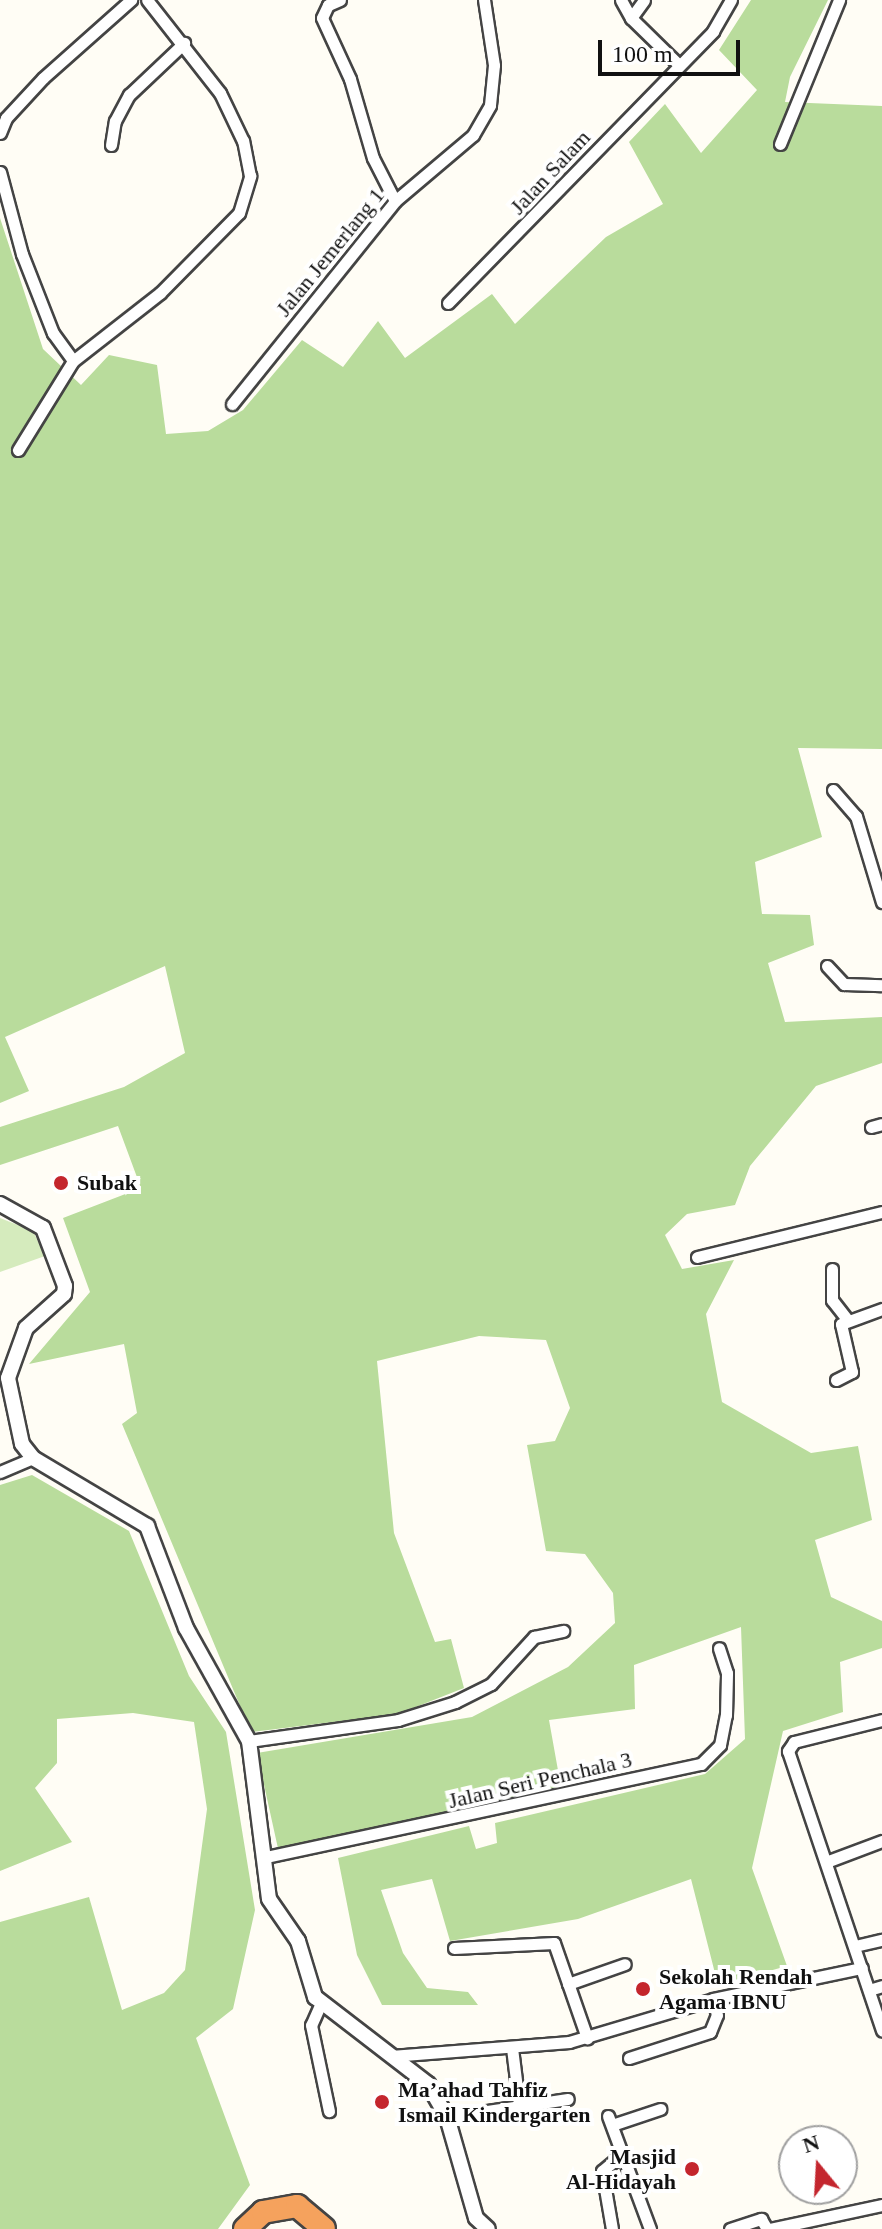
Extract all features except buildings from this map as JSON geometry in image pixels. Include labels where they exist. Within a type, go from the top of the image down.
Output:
[{"type":"highway","points":[[245,2229],[263,2212],[297,2206],[324,2229]]},
{"type":"street","points":[[0,133],[6,118],[43,78],[131,0]]},
{"type":"street","points":[[18,450],[73,361],[160,293],[239,213],[250,176],[243,141],[220,93],[184,43],[147,0]]},
{"type":"street","points":[[340,0],[328,5],[322,18],[350,79],[373,158],[395,201]]},
{"type":"street","name":"Jalan Jemerlang 1","points":[[232,404],[395,201],[473,135],[490,105],[494,65],[484,0]]},
{"type":"street","points":[[621,0],[631,18],[678,64]]},
{"type":"street","points":[[631,18],[644,0]]},
{"type":"street","name":"Jalan Salam","points":[[448,303],[508,247],[678,64],[713,31],[731,0]]},
{"type":"street","points":[[780,144],[839,0]]},
{"type":"street","points":[[111,145],[115,121],[129,95],[184,43]]},
{"type":"street","points":[[0,172],[22,254],[53,333],[73,361]]},
{"type":"street","points":[[833,790],[856,816],[882,902]]},
{"type":"street","points":[[827,966],[844,984],[882,985]]},
{"type":"street","points":[[0,1204],[43,1228],[65,1286],[64,1294],[26,1328],[8,1378],[20,1439],[33,1458],[147,1526],[186,1628],[249,1741],[273,1910],[298,1941],[312,1992],[321,2003],[428,2084],[447,2117],[472,2207],[488,2229]]},
{"type":"street","points":[[697,1257],[882,1212]]},
{"type":"street","points":[[832,1269],[832,1300],[847,1319]]},
{"type":"street","points":[[836,1380],[852,1372],[841,1330],[847,1319],[882,1309]]},
{"type":"street","points":[[0,1472],[33,1458]]},
{"type":"street","points":[[249,1741],[386,1723],[463,1699],[491,1684],[534,1637],[563,1631]]},
{"type":"street","name":"Jalan Seri Penchala 3","points":[[266,1857],[701,1764],[720,1745],[726,1715],[727,1673],[719,1648]]},
{"type":"street","points":[[882,1720],[794,1742],[788,1751],[882,2031]]},
{"type":"street","points":[[826,1862],[882,1841]]},
{"type":"street","points":[[454,1948],[542,1939],[554,1943],[587,2038]]},
{"type":"street","points":[[855,1946],[882,1940]]},
{"type":"street","points":[[568,1984],[625,1964]]},
{"type":"street","points":[[391,2056],[409,2051],[512,2048],[587,2038],[713,1999],[862,1968]]},
{"type":"street","points":[[869,1990],[882,1986]]},
{"type":"street","points":[[629,2058],[710,2032],[717,2015],[713,1999]]},
{"type":"street","points":[[321,2003],[311,2025],[329,2111]]},
{"type":"street","points":[[512,2048],[519,2104]]},
{"type":"street","points":[[447,2117],[568,2099]]},
{"type":"street","points":[[650,2229],[610,2120],[660,2109]]},
{"type":"street","points":[[612,2229],[602,2171],[621,2155]]},
{"type":"street","points":[[730,2229],[761,2219],[768,2229],[882,2205]]},
{"type":"green space","points":[[751,0],[828,0],[790,77],[785,102],[882,106],[882,749],[798,748],[822,837],[755,862],[762,914],[810,915],[814,945],[768,963],[785,1022],[882,1017],[882,1063],[816,1086],[750,1166],[735,1205],[687,1214],[665,1235],[682,1269],[734,1260],[706,1314],[722,1402],[811,1453],[858,1446],[872,1520],[815,1540],[831,1597],[882,1621],[882,1648],[840,1662],[843,1712],[783,1731],[752,1868],[787,1966],[718,1985],[691,1879],[578,1919],[450,1941],[432,1879],[381,1890],[403,1953],[427,1988],[468,1992],[478,2005],[382,2005],[357,1955],[338,1858],[469,1826],[476,1849],[497,1843],[495,1823],[705,1774],[745,1739],[741,1627],[634,1665],[635,1709],[549,1720],[561,1787],[279,1853],[257,1753],[472,1717],[568,1667],[615,1623],[613,1593],[585,1554],[546,1551],[527,1445],[555,1441],[570,1408],[546,1340],[479,1336],[377,1361],[394,1533],[435,1642],[451,1639],[464,1688],[398,1714],[251,1732],[122,1424],[137,1413],[124,1344],[29,1364],[90,1292],[63,1218],[141,1188],[118,1126],[0,1165],[0,1127],[124,1087],[185,1053],[165,966],[5,1037],[29,1091],[0,1103],[0,218],[43,349],[81,385],[109,355],[157,365],[166,434],[208,431],[243,410],[302,340],[343,367],[378,321],[405,358],[492,294],[515,324],[606,237],[663,204],[629,142],[665,104],[701,153],[757,90],[719,50]]},
{"type":"green space","points":[[0,1218],[33,1231],[45,1256],[0,1272]]},
{"type":"green space","points":[[32,1475],[129,1531],[189,1676],[226,1732],[255,1910],[233,2009],[196,2038],[250,2185],[218,2229],[0,2229],[0,1922],[89,1897],[122,2010],[164,1993],[185,1970],[207,1809],[194,1722],[133,1713],[57,1719],[57,1763],[35,1788],[72,1842],[0,1871],[0,1485]]},
{"type":"place","name":"Subak","points":[[61,1183]]},
{"type":"place","name":"Sekolah Rendah Agama IBNU","points":[[643,1989]]},
{"type":"place","name":"Ma’ahad Tahfiz Ismail Kindergarten","points":[[382,2102]]},
{"type":"place","name":"Masjid Al-Hidayah","points":[[692,2169]]}]
